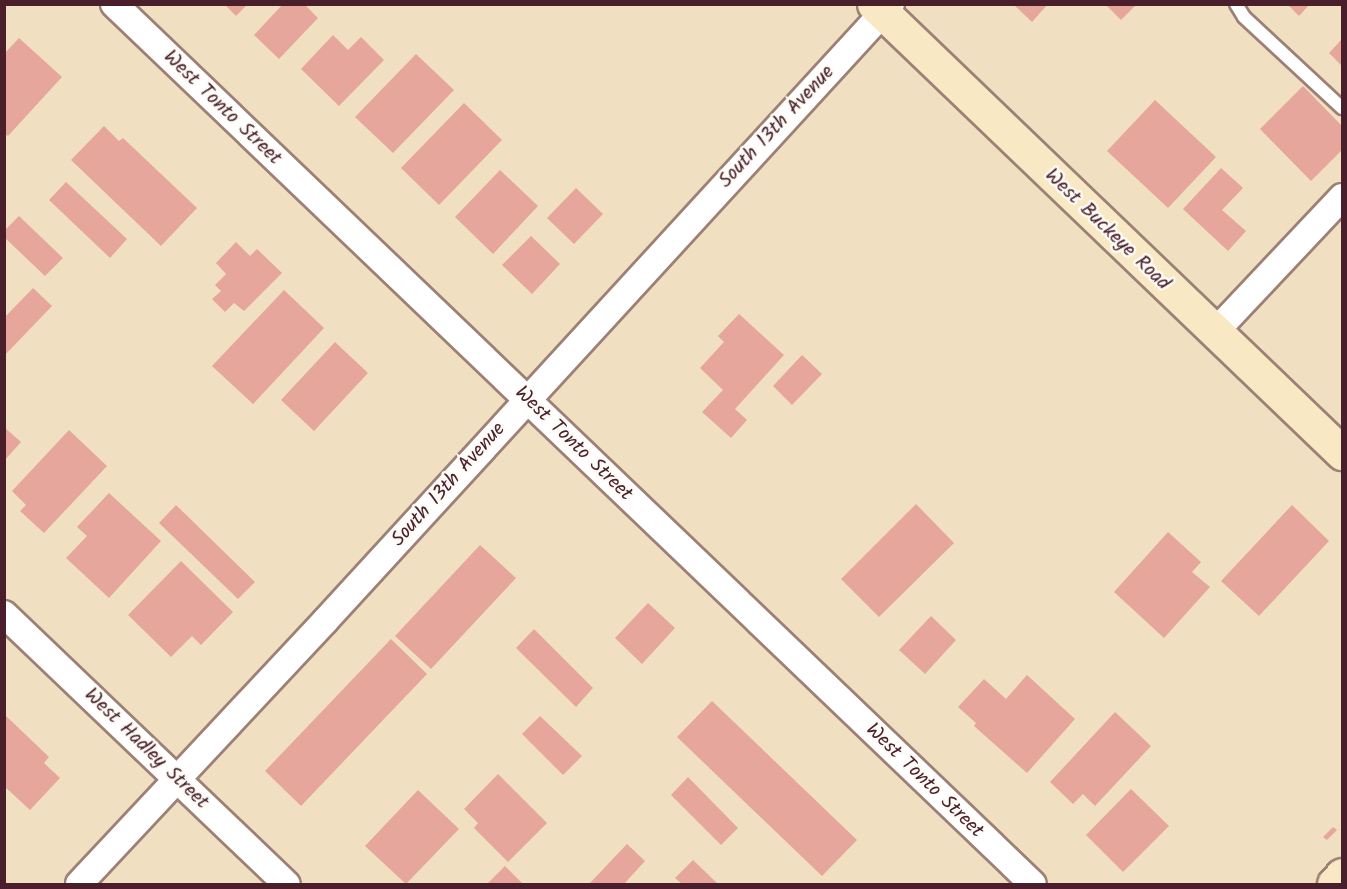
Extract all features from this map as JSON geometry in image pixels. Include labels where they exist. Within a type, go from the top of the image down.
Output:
[{"type":"main road","name":"West Buckeye Road","points":[[883,7],[1214,333],[1342,453]]},
{"type":"main road","points":[[1334,885],[1342,875]]},
{"type":"street","name":"West Tonto Street","points":[[114,4],[1033,885]]},
{"type":"street","name":"South 13th Avenue","points":[[79,885],[527,400],[883,7]]},
{"type":"street","points":[[1214,333],[1342,197]]},
{"type":"street","name":"West Hadley Street","points":[[4,614],[287,885]]},
{"type":"lane","points":[[1236,4],[1244,17],[1342,108]]},
{"type":"building","points":[[224,4],[248,4],[236,16]]},
{"type":"building","points":[[283,4],[304,4],[318,18],[279,59],[254,35]]},
{"type":"building","points":[[1013,4],[1048,4],[1032,22]]},
{"type":"building","points":[[1105,4],[1137,4],[1121,20]]},
{"type":"building","points":[[1287,4],[1310,4],[1299,16]]},
{"type":"building","points":[[333,35],[348,50],[361,37],[384,60],[339,106],[301,69]]},
{"type":"building","points":[[19,38],[62,77],[8,136],[4,133],[4,54]]},
{"type":"building","points":[[1342,39],[1342,66],[1329,53]]},
{"type":"building","points":[[416,54],[454,90],[393,153],[355,117]]},
{"type":"building","points":[[1303,86],[1342,126],[1342,150],[1311,181],[1260,129]]},
{"type":"building","points":[[1155,100],[1216,157],[1168,208],[1107,151]]},
{"type":"building","points":[[464,103],[502,140],[439,205],[401,168]]},
{"type":"building","points":[[104,126],[119,141],[123,138],[197,208],[161,246],[71,160]]},
{"type":"building","points":[[1221,168],[1243,188],[1222,210],[1246,231],[1228,251],[1183,209]]},
{"type":"building","points":[[500,170],[538,206],[493,254],[455,217]]},
{"type":"building","points":[[66,182],[127,239],[110,258],[49,200]]},
{"type":"building","points":[[576,188],[603,214],[574,244],[547,218]]},
{"type":"building","points":[[19,216],[63,258],[45,276],[4,237],[4,231]]},
{"type":"building","points":[[531,236],[560,264],[532,294],[502,265]]},
{"type":"building","points":[[236,242],[250,256],[257,249],[282,273],[244,311],[234,303],[225,312],[212,299],[221,291],[215,285],[226,274],[216,263]]},
{"type":"building","points":[[33,288],[52,306],[4,356],[4,318]]},
{"type":"building","points":[[284,290],[324,328],[253,404],[212,366]]},
{"type":"building","points":[[739,314],[784,355],[735,409],[747,420],[731,438],[702,412],[723,390],[700,368],[724,342],[718,336]]},
{"type":"building","points":[[335,342],[368,373],[314,431],[281,400]]},
{"type":"building","points":[[802,355],[822,374],[792,405],[773,386]]},
{"type":"building","points":[[4,427],[21,442],[4,461]]},
{"type":"building","points":[[69,430],[107,466],[44,533],[20,511],[26,505],[12,491]]},
{"type":"building","points":[[109,493],[161,541],[109,598],[66,558],[87,536],[77,527]]},
{"type":"building","points":[[916,504],[954,543],[879,617],[841,579]]},
{"type":"building","points":[[176,505],[255,582],[238,599],[159,523]]},
{"type":"building","points":[[1292,505],[1329,541],[1259,616],[1221,581]]},
{"type":"building","points":[[1168,532],[1201,562],[1192,572],[1210,587],[1164,638],[1114,592]]},
{"type":"building","points":[[480,545],[516,578],[431,669],[395,636]]},
{"type":"building","points":[[181,561],[233,612],[201,645],[192,636],[171,657],[128,615]]},
{"type":"building","points":[[648,603],[675,628],[642,664],[615,638]]},
{"type":"building","points":[[931,616],[956,640],[925,674],[899,650]]},
{"type":"building","points":[[534,629],[593,688],[576,707],[516,648]]},
{"type":"building","points":[[391,639],[427,674],[301,806],[265,771]]},
{"type":"building","points":[[1027,675],[1075,719],[1027,773],[974,726],[976,723],[958,707],[984,679],[1006,699]]},
{"type":"building","points":[[712,701],[857,840],[822,876],[677,737]]},
{"type":"building","points":[[1115,712],[1151,746],[1095,806],[1083,794],[1073,804],[1050,782]]},
{"type":"building","points":[[4,714],[49,757],[44,763],[60,778],[30,810],[4,786]]},
{"type":"building","points":[[540,716],[582,756],[563,775],[522,734]]},
{"type":"building","points":[[498,774],[547,823],[508,862],[474,828],[478,823],[464,809]]},
{"type":"building","points":[[688,777],[738,828],[721,845],[671,795]]},
{"type":"building","points":[[1131,789],[1169,826],[1123,872],[1086,835]]},
{"type":"building","points":[[418,790],[459,829],[406,884],[365,846]]},
{"type":"building","points":[[1333,827],[1337,830],[1327,840],[1323,837]]},
{"type":"building","points":[[627,844],[645,861],[624,884],[589,884]]},
{"type":"building","points":[[693,860],[718,884],[682,884],[675,878]]},
{"type":"building","points":[[505,866],[523,884],[487,884]]}]
